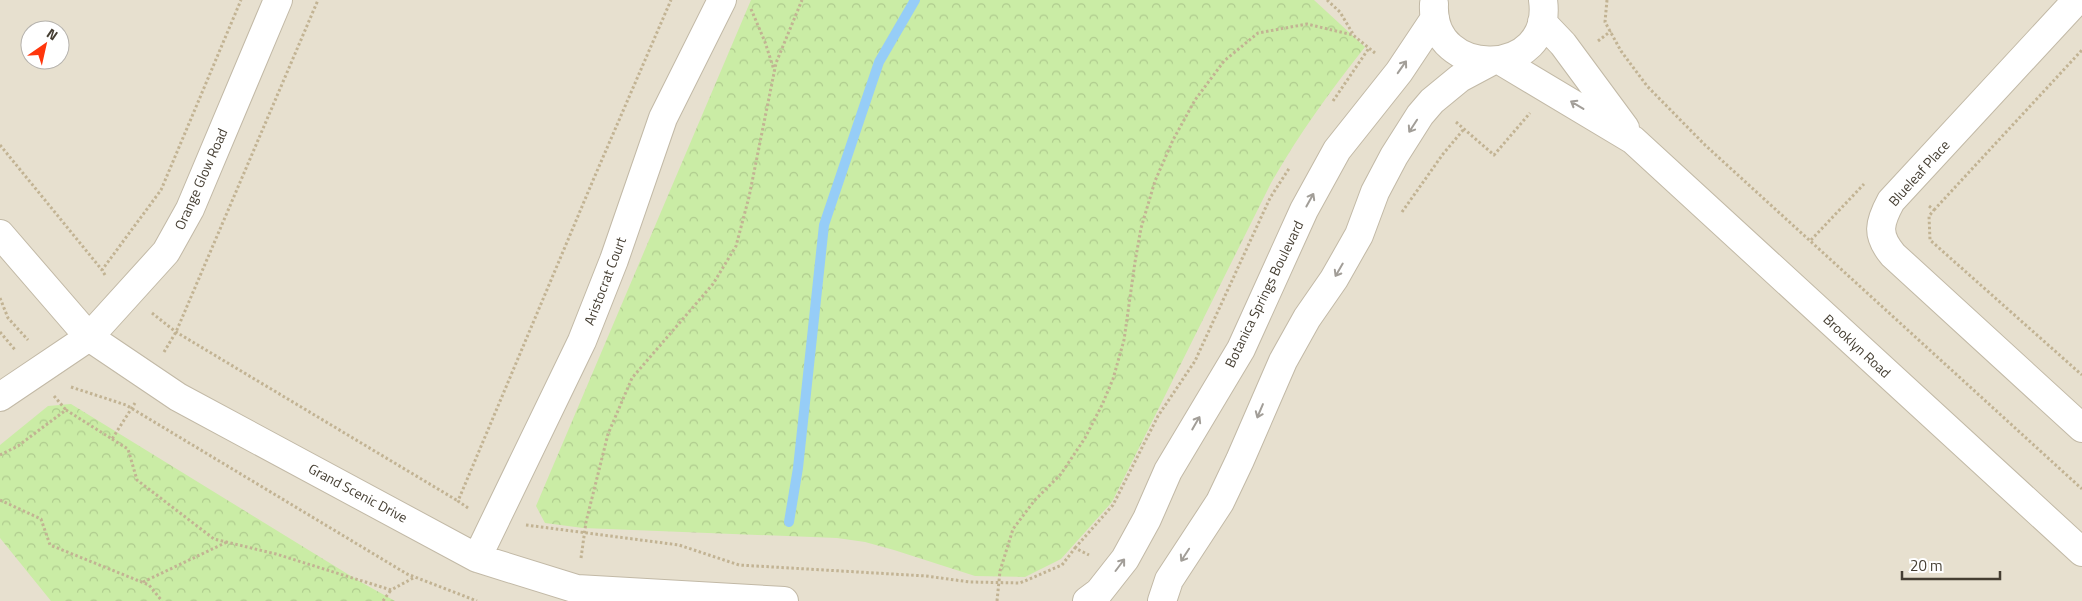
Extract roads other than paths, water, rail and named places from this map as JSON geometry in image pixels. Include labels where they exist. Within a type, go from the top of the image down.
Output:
[{"type":"street","name":"Orange Glow Road","points":[[0,398],[89,337],[166,252],[190,209],[278,0]]},
{"type":"street","name":"Aristocrat Court","points":[[477,558],[582,342],[614,260],[663,118],[722,0]]},
{"type":"street","name":"Blueleaf Place","points":[[2077,0],[1891,201],[1882,217],[1880,231],[1884,245],[2082,428]]},
{"type":"street","name":"Brooklyn Road","points":[[1433,6],[1442,36],[1455,50],[1471,58],[1495,61],[1551,89],[1633,140],[2082,552]]},
{"type":"street","name":"Botanica Springs Boulevard","points":[[1087,601],[1099,592],[1125,559],[1147,519],[1168,471],[1241,349],[1304,210],[1337,150],[1399,72],[1433,6]]},
{"type":"street","name":"Brooklyn Road","points":[[1545,8],[1563,44],[1633,140]]},
{"type":"street","points":[[1162,601],[1169,580],[1224,494],[1283,361],[1307,318],[1334,279],[1359,235],[1375,192],[1394,156],[1432,101],[1460,78],[1495,61],[1515,56],[1527,47],[1536,36],[1545,8]]},
{"type":"street","name":"Grand Scenic Drive","points":[[0,234],[89,337],[178,397],[477,558],[577,589],[784,601]]},
{"type":"waterway","points":[[789,522],[798,468],[824,225],[879,62],[915,0]]}]
